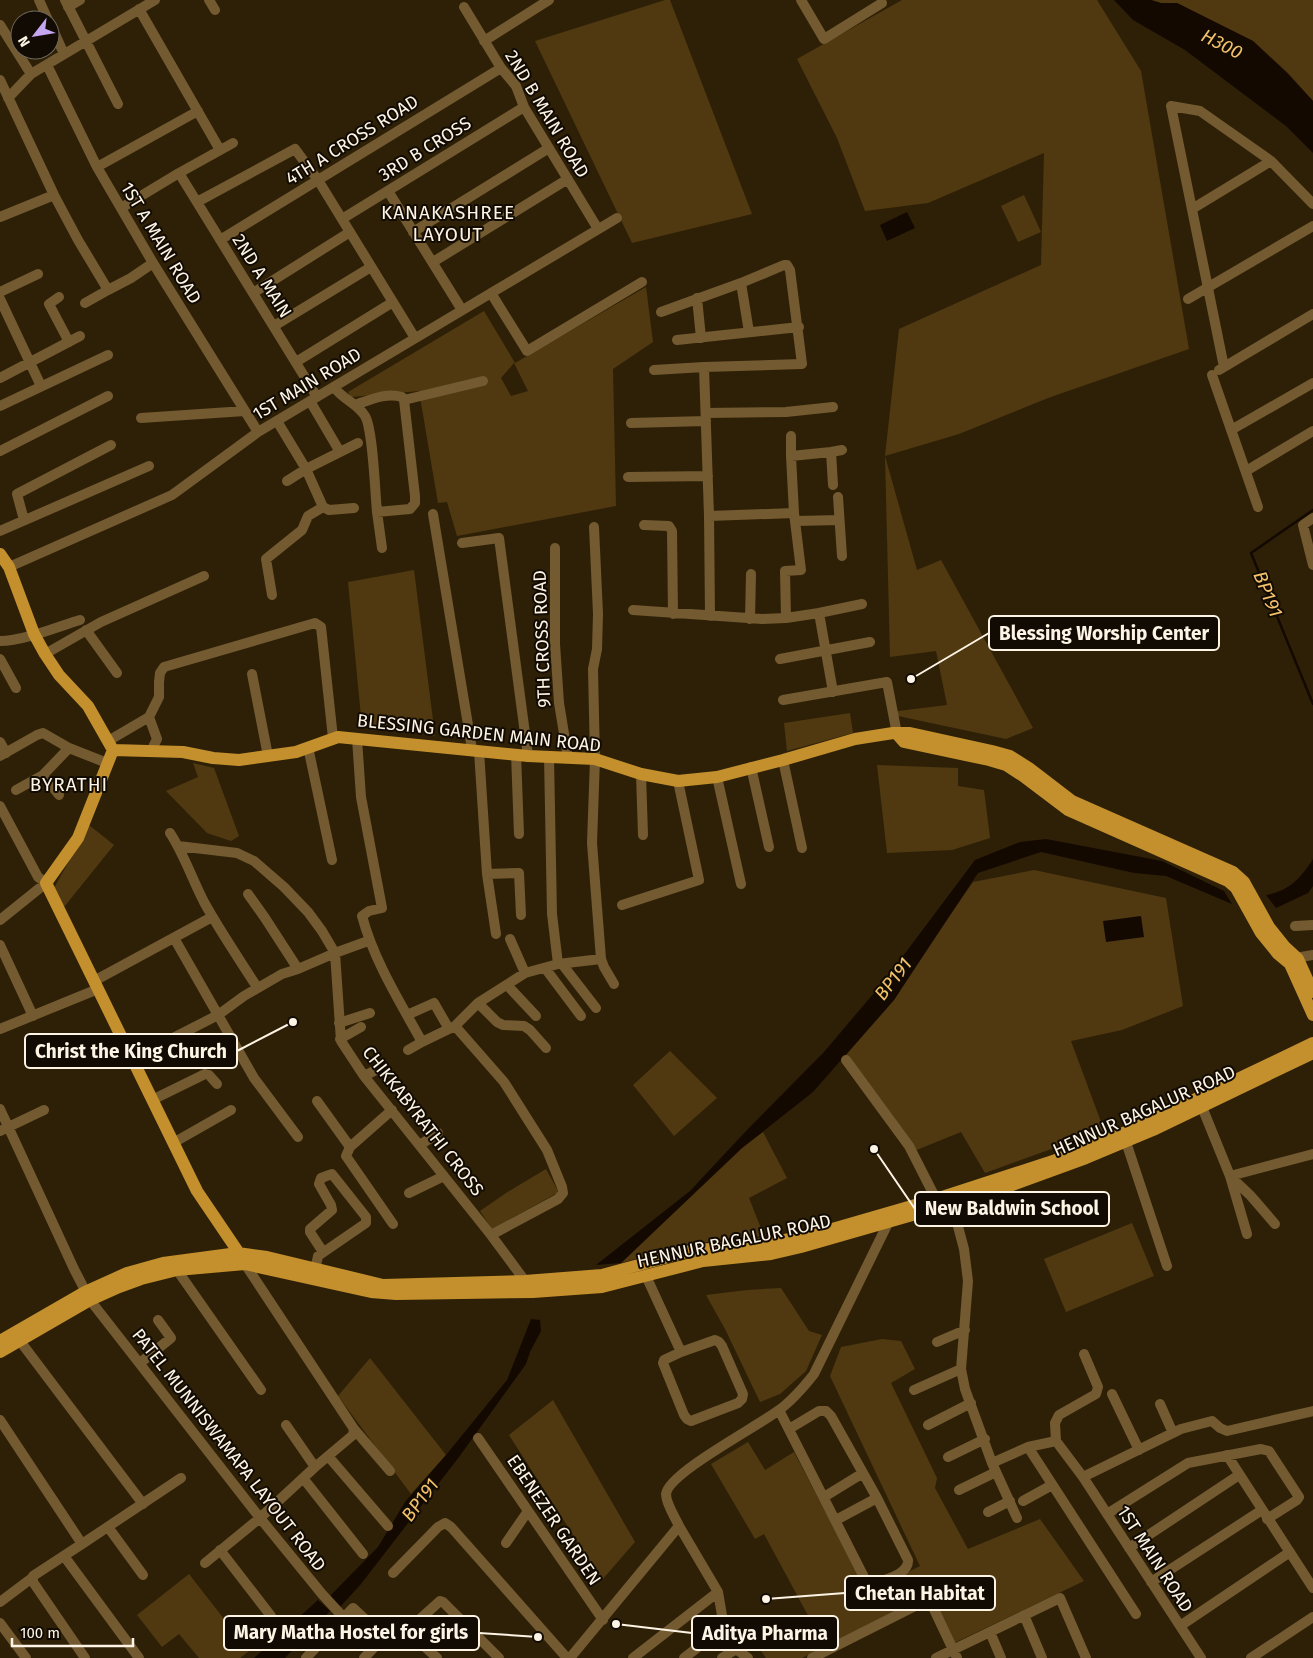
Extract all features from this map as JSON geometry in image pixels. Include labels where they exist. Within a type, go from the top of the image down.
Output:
[{"type":"main road","points":[[0,554],[9,568],[34,634],[44,654],[59,675],[88,706],[110,746],[107,763],[78,838],[46,883],[197,1191],[242,1258]]},
{"type":"main road","points":[[897,734],[904,742],[1006,765],[1068,810],[1228,880],[1249,901],[1284,947],[1298,959],[1313,992]]},
{"type":"main road","name":"BLESSING GARDEN MAIN ROAD","points":[[110,746],[150,751],[183,752],[213,758],[239,760],[296,752],[338,737],[522,755],[594,759],[641,774],[678,781],[717,776],[783,760],[856,739],[897,734]]},
{"type":"main road","points":[[1249,901],[1261,933],[1278,954],[1290,964],[1313,1015]]},
{"type":"main road","name":"HENNUR BAGALUR ROAD","points":[[0,1352],[127,1273],[163,1263],[267,1257],[371,1292],[396,1294],[533,1292],[617,1284],[703,1261],[771,1254],[801,1247],[891,1217],[936,1199],[1053,1161],[1133,1130],[1313,1043]]},
{"type":"main road","name":"HENNUR BAGALUR ROAD","points":[[315,1274],[383,1285],[525,1281],[589,1276],[690,1251],[770,1243],[952,1204],[1048,1172],[1126,1142],[1313,1053]]},
{"type":"main road","name":"HENNUR BAGALUR ROAD","points":[[0,1341],[88,1296],[177,1270],[242,1258]]},
{"type":"street","points":[[80,0],[66,4],[118,104]]},
{"type":"street","points":[[8,98],[31,74],[155,0]]},
{"type":"street","points":[[209,0],[215,10]]},
{"type":"street","points":[[484,41],[549,0]]},
{"type":"street","points":[[802,0],[824,39],[882,3]]},
{"type":"street","name":"2ND B MAIN ROAD","points":[[464,7],[501,68],[516,86],[524,107],[598,229]]},
{"type":"street","points":[[139,9],[220,150]]},
{"type":"street","points":[[0,25],[31,74]]},
{"type":"street","points":[[60,45],[64,54]]},
{"type":"street","name":"1ST A MAIN ROAD","points":[[47,65],[96,167],[244,412],[258,432]]},
{"type":"street","name":"4TH A CROSS ROAD","points":[[220,240],[501,68]]},
{"type":"street","points":[[0,80],[54,195],[108,290]]},
{"type":"street","points":[[1224,367],[1171,106],[1200,111],[1271,161],[1313,204]]},
{"type":"street","name":"3RD B CROSS","points":[[342,219],[524,107]]},
{"type":"street","points":[[96,167],[198,111]]},
{"type":"street","points":[[121,208],[234,142]]},
{"type":"street","points":[[413,232],[549,148]]},
{"type":"street","points":[[197,202],[295,149],[318,180],[415,338]]},
{"type":"street","points":[[1192,209],[1271,161]]},
{"type":"street","name":"2ND A MAIN","points":[[179,173],[296,362],[340,452]]},
{"type":"street","points":[[433,262],[568,179]]},
{"type":"street","points":[[388,191],[462,310]]},
{"type":"street","points":[[0,218],[54,195]]},
{"type":"street","name":"1ST MAIN ROAD","points":[[9,568],[172,495],[258,432],[617,218]]},
{"type":"street","points":[[1188,299],[1313,226]]},
{"type":"street","points":[[253,293],[350,232]]},
{"type":"street","points":[[85,303],[131,278],[153,263]]},
{"type":"street","points":[[654,370],[802,364],[799,327],[788,265],[661,312]]},
{"type":"street","points":[[274,326],[371,267]]},
{"type":"street","points":[[0,292],[38,274]]},
{"type":"street","points":[[490,293],[527,352],[642,282]]},
{"type":"street","points":[[741,283],[749,332]]},
{"type":"street","points":[[59,297],[48,304],[69,342]]},
{"type":"street","points":[[697,298],[702,338]]},
{"type":"street","points":[[0,299],[41,386]]},
{"type":"street","points":[[296,362],[393,302]]},
{"type":"street","points":[[1258,507],[1210,376],[1313,314]]},
{"type":"street","points":[[677,340],[799,327]]},
{"type":"street","points":[[0,378],[80,336]]},
{"type":"street","points":[[0,406],[108,355]]},
{"type":"street","points":[[704,367],[710,616]]},
{"type":"street","points":[[404,400],[483,381]]},
{"type":"street","points":[[1231,430],[1313,383]]},
{"type":"street","points":[[334,387],[339,394],[362,411],[369,424],[382,548]]},
{"type":"street","points":[[0,451],[108,396]]},
{"type":"street","points":[[355,406],[386,396],[402,397],[404,400],[415,503],[408,510],[377,512]]},
{"type":"street","points":[[631,423],[833,407]]},
{"type":"street","points":[[141,418],[244,412]]},
{"type":"street","points":[[278,421],[306,469],[323,507],[329,510],[354,508]]},
{"type":"street","points":[[1246,472],[1313,431]]},
{"type":"street","points":[[786,618],[785,571],[801,570],[795,517],[791,436]]},
{"type":"street","points":[[286,481],[358,443]]},
{"type":"street","points":[[24,520],[16,494],[111,446]]},
{"type":"street","points":[[791,456],[842,450]]},
{"type":"street","points":[[831,452],[833,485]]},
{"type":"street","points":[[0,531],[149,466]]},
{"type":"street","points":[[628,477],[708,476]]},
{"type":"street","points":[[838,497],[842,556]]},
{"type":"street","points":[[272,595],[266,559],[302,530],[308,516],[323,507]]},
{"type":"street","points":[[433,514],[475,750],[496,934]]},
{"type":"street","points":[[709,516],[795,517],[839,520]]},
{"type":"street","points":[[1313,518],[1304,525],[1313,565]]},
{"type":"street","points":[[644,525],[669,526],[672,531],[673,614]]},
{"type":"street","points":[[594,527],[598,614],[597,650],[593,669],[594,759],[592,843],[601,959],[614,984]]},
{"type":"street","points":[[462,543],[499,538],[522,755],[519,834]]},
{"type":"street","name":"9TH CROSS ROAD","points":[[555,548],[555,644],[559,703],[568,758]]},
{"type":"street","points":[[750,619],[751,574]]},
{"type":"street","points":[[44,654],[100,622],[204,576]]},
{"type":"street","points":[[634,610],[750,619],[786,618],[819,614],[862,604]]},
{"type":"street","points":[[819,614],[827,650],[833,692]]},
{"type":"street","points":[[0,641],[34,634],[80,620]]},
{"type":"street","points":[[110,746],[149,717],[159,697],[160,673],[164,667],[315,623],[321,627],[333,738]]},
{"type":"street","points":[[86,630],[117,674]]},
{"type":"street","points":[[780,659],[870,642]]},
{"type":"street","points":[[0,660],[16,688]]},
{"type":"street","points":[[252,674],[268,756]]},
{"type":"street","points":[[783,700],[887,682],[897,734]]},
{"type":"street","points":[[149,717],[157,739],[150,751]]},
{"type":"street","points":[[0,742],[3,754],[42,733],[68,748],[107,763]]},
{"type":"street","points":[[357,739],[361,797],[382,908],[369,911],[362,916],[368,941],[422,1042]]},
{"type":"street","points":[[16,790],[44,775],[68,748]]},
{"type":"street","points":[[308,748],[332,860]]},
{"type":"street","points":[[549,757],[552,914],[560,964],[596,1008]]},
{"type":"street","points":[[783,760],[802,848]]},
{"type":"street","points":[[751,767],[769,847]]},
{"type":"street","points":[[641,774],[644,835]]},
{"type":"street","points":[[44,775],[59,795]]},
{"type":"street","points":[[717,776],[741,884]]},
{"type":"street","points":[[622,905],[699,880],[678,781]]},
{"type":"street","points":[[0,806],[38,877],[46,883],[0,920]]},
{"type":"street","points":[[170,833],[212,917],[257,987]]},
{"type":"street","points":[[178,846],[237,853],[254,861],[284,887],[308,912],[322,931],[334,953]]},
{"type":"street","points":[[488,874],[519,873],[521,915]]},
{"type":"street","points":[[248,894],[298,969]]},
{"type":"street","points":[[0,1029],[33,1016],[96,985],[212,917]]},
{"type":"street","points":[[1295,926],[1313,925]]},
{"type":"street","points":[[174,938],[254,1078],[298,1137]]},
{"type":"street","points":[[510,939],[525,973]]},
{"type":"street","points":[[132,1059],[218,1015],[257,987],[282,974],[368,941]]},
{"type":"street","points":[[0,945],[33,1016]]},
{"type":"street","name":"CHIKKABYRATHI CROSS","points":[[334,953],[340,1039],[364,1076],[491,1235],[533,1292]]},
{"type":"street","points":[[1302,957],[1313,955]]},
{"type":"street","points":[[408,1050],[452,1027],[478,1003],[525,973],[560,964],[601,959]]},
{"type":"street","points":[[545,968],[581,1016]]},
{"type":"street","points":[[507,985],[536,1016]]},
{"type":"street","points":[[407,1015],[434,1003],[452,1027],[504,1082],[547,1150],[562,1187],[563,1193],[558,1199],[491,1235]]},
{"type":"street","points":[[478,1003],[498,1022],[524,1026],[546,1048]]},
{"type":"street","points":[[339,1023],[370,1013]]},
{"type":"street","points":[[340,1039],[361,1027]]},
{"type":"street","points":[[846,1060],[908,1146],[936,1199]]},
{"type":"street","points":[[364,1076],[376,1070]]},
{"type":"street","points":[[152,1100],[205,1074],[209,1074],[216,1084]]},
{"type":"street","points":[[317,1101],[350,1147]]},
{"type":"street","points":[[1202,1107],[1230,1176],[1247,1234]]},
{"type":"street","name":"PATEL MUNNISWAMAPA LAYOUT ROAD","points":[[0,1109],[4,1129],[88,1296],[260,1518],[340,1614]]},
{"type":"street","points":[[4,1129],[44,1110]]},
{"type":"street","points":[[173,1142],[231,1110]]},
{"type":"street","points":[[392,1110],[350,1147],[346,1156],[393,1224]]},
{"type":"street","points":[[420,1145],[438,1133]]},
{"type":"street","points":[[1126,1142],[1167,1266]]},
{"type":"street","points":[[1230,1176],[1313,1154]]},
{"type":"street","points":[[315,1274],[318,1256],[366,1223],[361,1210],[332,1174],[321,1178],[319,1184],[332,1210],[310,1229],[323,1252]]},
{"type":"street","points":[[409,1193],[444,1176]]},
{"type":"street","points":[[1230,1176],[1250,1195],[1275,1224]]},
{"type":"street","points":[[952,1204],[964,1249],[968,1281],[961,1369],[971,1404],[994,1467],[1017,1518]]},
{"type":"street","points":[[748,1658],[736,1649],[724,1627],[718,1592],[679,1526],[666,1495],[673,1482],[690,1467],[779,1410],[800,1392],[814,1374],[891,1217]]},
{"type":"street","points":[[242,1258],[354,1429],[390,1471]]},
{"type":"street","points":[[177,1270],[261,1390]]},
{"type":"street","points":[[646,1276],[681,1352]]},
{"type":"street","points":[[140,1363],[171,1338],[158,1320]]},
{"type":"street","points":[[937,1342],[965,1330]]},
{"type":"street","points":[[715,1340],[719,1342],[743,1394],[742,1399],[738,1403],[691,1420],[686,1418],[663,1363],[664,1360],[681,1352],[715,1340]]},
{"type":"street","points":[[20,1341],[143,1504]]},
{"type":"street","points":[[959,1490],[1028,1447],[1056,1441],[1055,1423],[1059,1416],[1098,1391],[1084,1354]]},
{"type":"street","points":[[914,1390],[961,1369]]},
{"type":"street","points":[[1112,1394],[1139,1450]]},
{"type":"street","points":[[928,1425],[971,1404]]},
{"type":"street","points":[[1160,1404],[1173,1433]]},
{"type":"street","points":[[779,1410],[868,1584],[876,1584],[905,1570],[908,1560],[877,1498],[831,1416],[826,1412],[819,1411],[789,1428]]},
{"type":"street","points":[[1083,1477],[1181,1429],[1212,1421],[1227,1431],[1313,1411]]},
{"type":"street","points":[[0,1420],[82,1544]]},
{"type":"street","points":[[286,1425],[315,1467]]},
{"type":"street","points":[[205,1563],[260,1518],[353,1435],[354,1429]]},
{"type":"street","name":"EBENEZER GARDEN","points":[[478,1438],[603,1620]]},
{"type":"street","points":[[948,1457],[985,1439]]},
{"type":"street","name":"1ST MAIN ROAD","points":[[1056,1441],[1083,1477],[1201,1658]]},
{"type":"street","points":[[1028,1447],[1136,1614]]},
{"type":"street","points":[[1107,1514],[1188,1463],[1261,1449],[1269,1451],[1299,1497],[1297,1500],[1265,1514],[1151,1582]]},
{"type":"street","points":[[1226,1455],[1313,1588]]},
{"type":"street","points":[[328,1456],[388,1526]]},
{"type":"street","points":[[824,1497],[863,1473]]},
{"type":"street","points":[[1130,1548],[1239,1475]]},
{"type":"street","points":[[0,1602],[33,1576],[181,1478]]},
{"type":"street","points":[[303,1478],[363,1554]]},
{"type":"street","points":[[1022,1501],[1052,1486]]},
{"type":"street","points":[[836,1520],[877,1498]]},
{"type":"street","points":[[988,1512],[1010,1501]]},
{"type":"street","points":[[506,1543],[528,1511]]},
{"type":"street","points":[[393,1573],[438,1527],[445,1523],[451,1527],[569,1658],[603,1620],[679,1526]]},
{"type":"street","points":[[108,1527],[143,1575]]},
{"type":"street","points":[[220,1550],[271,1616]]},
{"type":"street","points":[[1180,1626],[1290,1552]]},
{"type":"street","points":[[64,1556],[139,1658]]},
{"type":"street","points":[[32,1578],[85,1658]]},
{"type":"street","points":[[633,1658],[718,1592]]},
{"type":"street","points":[[936,1658],[956,1654],[990,1632],[1060,1598],[1086,1658]]},
{"type":"street","points":[[437,1658],[410,1633],[410,1628],[440,1601],[444,1602],[498,1658]]},
{"type":"street","points":[[819,1657],[925,1601],[930,1601],[956,1654]]},
{"type":"street","points":[[306,1658],[340,1614],[353,1608],[384,1637],[364,1658]]},
{"type":"street","points":[[1024,1615],[1042,1658]]},
{"type":"street","points":[[1251,1658],[1313,1618]]},
{"type":"street","points":[[0,1623],[26,1658]]},
{"type":"street","points":[[684,1658],[724,1627]]},
{"type":"street","points":[[990,1632],[1001,1658]]},
{"type":"street","points":[[722,1658],[736,1649]]},
{"type":"shaded area","points":[[670,0],[752,214],[632,243],[535,41]]},
{"type":"shaded area","points":[[902,0],[1097,0],[1141,71],[1189,349],[1048,398],[959,434],[885,456],[899,329],[1041,265],[1044,153],[928,203],[865,211],[837,138],[797,59]]},
{"type":"shaded area","points":[[1151,0],[1313,0],[1313,101],[1288,73],[1253,41],[1177,3],[1161,3]]},
{"type":"shaded area","points":[[1024,195],[1041,232],[1018,242],[1001,206]]},
{"type":"shaded area","points":[[646,287],[653,342],[613,369],[616,506],[457,536],[447,502],[438,503],[419,391],[351,397],[348,392],[484,311],[515,363]],"holes":[[[514,363],[528,391],[511,396],[501,378]]]},
{"type":"shaded area","points":[[885,456],[917,570],[941,560],[1033,728],[1006,739],[898,716],[898,711],[947,705],[936,651],[890,657]]},
{"type":"shaded area","points":[[414,570],[435,736],[399,728],[381,726],[362,727],[348,582]]},
{"type":"shaded area","points":[[850,713],[853,733],[787,751],[784,723]]},
{"type":"shaded area","points":[[193,763],[214,768],[239,836],[231,841],[207,833],[166,791],[198,777]]},
{"type":"shaded area","points":[[877,765],[958,768],[958,786],[984,790],[990,838],[952,850],[887,853]]},
{"type":"shaded area","points":[[89,825],[114,845],[64,907],[54,888]]},
{"type":"shaded area","points":[[1034,870],[1166,898],[1183,1006],[1122,1030],[1071,1041],[1104,1130],[985,1173],[961,1132],[914,1151],[846,1055],[894,1000],[973,882]]},
{"type":"shaded area","points":[[670,1051],[717,1098],[674,1136],[633,1085]]},
{"type":"shaded area","points":[[763,1132],[787,1178],[749,1198],[764,1236],[688,1244],[621,1263],[742,1148]]},
{"type":"shaded area","points":[[546,1169],[557,1189],[557,1193],[492,1229],[480,1211]]},
{"type":"shaded area","points":[[1132,1223],[1154,1276],[1066,1312],[1044,1259]]},
{"type":"shaded area","points":[[781,1288],[809,1331],[822,1335],[806,1371],[780,1394],[760,1402],[725,1329],[706,1295]]},
{"type":"shaded area","points":[[882,1339],[901,1341],[915,1369],[891,1383],[937,1478],[935,1488],[968,1549],[1040,1519],[1084,1581],[954,1643],[931,1595],[802,1658],[766,1658],[759,1648],[811,1621],[764,1534],[755,1539],[711,1464],[748,1442],[765,1470],[794,1452],[868,1593],[920,1566],[830,1376],[841,1347]]},
{"type":"shaded area","points":[[370,1358],[446,1455],[411,1494],[338,1396]]},
{"type":"shaded area","points":[[553,1400],[635,1542],[602,1580],[509,1435]]},
{"type":"shaded area","points":[[189,1574],[249,1651],[240,1658],[199,1658],[179,1634],[162,1647],[137,1615]]},
{"type":"water","name":"H300","points":[[1114,0],[1151,0],[1161,3],[1177,3],[1253,41],[1313,101],[1313,153],[1286,126],[1185,50],[1133,20]]},
{"type":"water","points":[[907,212],[915,228],[887,241],[880,225]]},
{"type":"water","points":[[1046,839],[1162,861],[1224,891],[1232,904],[1166,876],[1134,873],[1041,852],[978,873],[894,1000],[813,1092],[742,1148],[621,1263],[596,1265],[690,1191],[824,1052],[885,980],[975,860],[1020,842]]},
{"type":"water","points":[[1313,859],[1313,886],[1308,893],[1276,908],[1266,895],[1294,883]]},
{"type":"water","points":[[1141,916],[1144,937],[1106,942],[1103,921]]},
{"type":"water","points":[[531,1319],[540,1320],[541,1331],[526,1364],[459,1457],[361,1584],[340,1607],[330,1596],[378,1547],[405,1502],[507,1380]]},
{"type":"water","points":[[318,1600],[330,1611],[285,1658],[254,1658]]},
{"type":"waterway","name":"BP191","points":[[1313,510],[1251,553],[1313,704]]},
{"type":"place","name":"Blessing Worship Center","points":[[911,679]]},
{"type":"place","name":"Christ the King Church","points":[[293,1022]]},
{"type":"place","name":"New Baldwin School","points":[[874,1149]]},
{"type":"place","name":"Chetan Habitat","points":[[766,1599]]},
{"type":"place","name":"Aditya Pharma","points":[[616,1624]]},
{"type":"place","name":"Mary Matha Hostel for girls","points":[[538,1637]]},
{"type":"district","name":"KANAKASHREE LAYOUT","points":[[448,223]]},
{"type":"district","name":"BYRATHI","points":[[69,784]]}]
